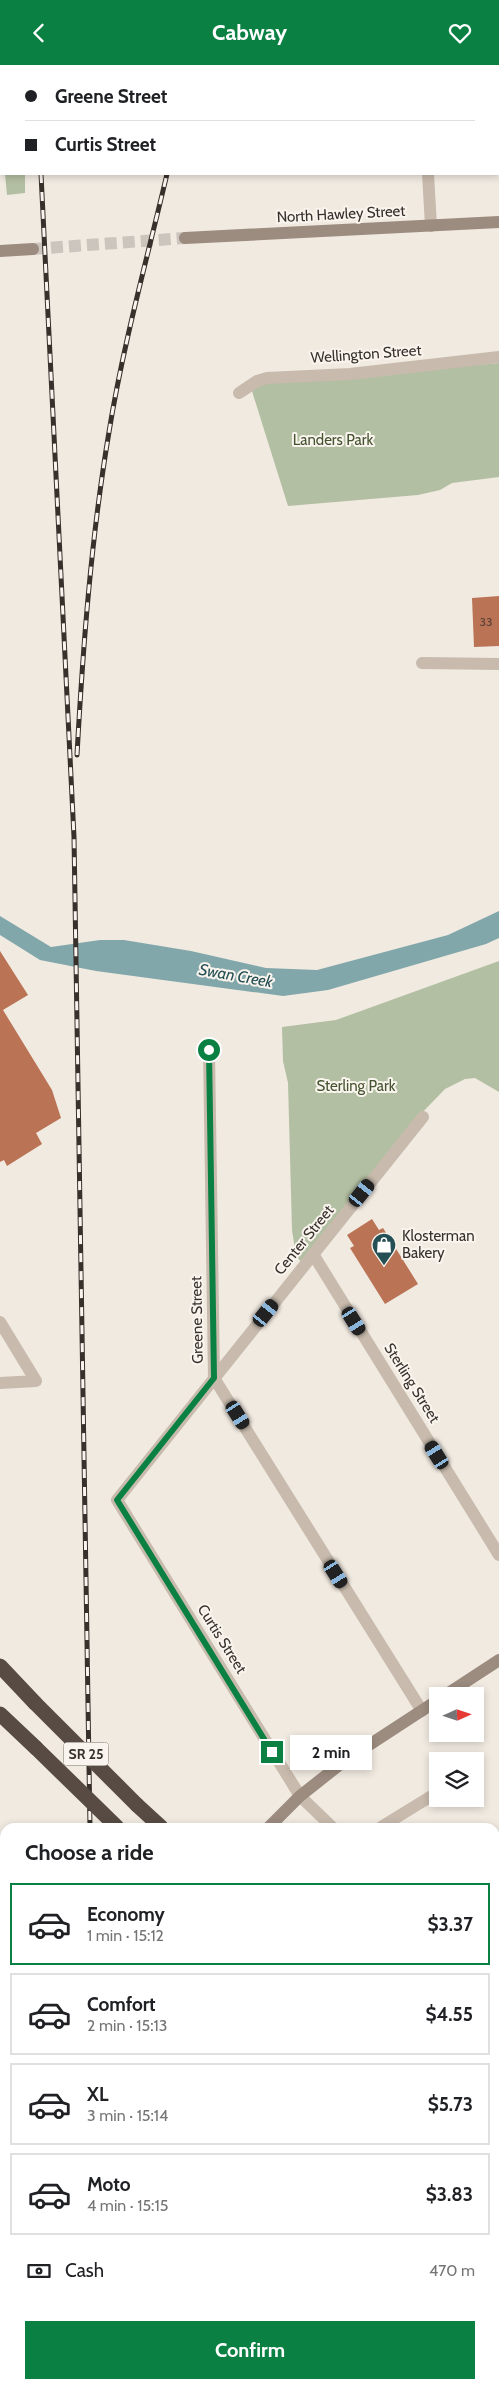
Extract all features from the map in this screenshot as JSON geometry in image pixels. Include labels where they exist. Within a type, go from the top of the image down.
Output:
[{"type":"highway","name":"SR 25","points":[[0,1666],[157,1823]]},
{"type":"highway","name":"SR 25","points":[[0,1714],[113,1823]]},
{"type":"street","points":[[428,175],[431,226]]},
{"type":"street","name":"North Hawley Street","points":[[185,238],[499,222]]},
{"type":"street","points":[[0,251],[33,249]]},
{"type":"street","name":"Wellington Street","points":[[239,393],[257,381],[267,378],[350,374],[499,357]]},
{"type":"street","points":[[422,663],[499,664]]},
{"type":"street","name":"Greene Street","points":[[209,1050],[214,1378],[422,1711]]},
{"type":"street","name":"Center Street","points":[[117,1500],[423,1117]]},
{"type":"street","name":"Sterling Street","points":[[313,1255],[499,1555]]},
{"type":"street","points":[[0,1322],[36,1381],[0,1383]]},
{"type":"street","name":"Curtis Street","points":[[117,1500],[300,1796],[328,1823]]},
{"type":"street","points":[[458,1687],[499,1660]]},
{"type":"street","points":[[273,1823],[300,1796],[344,1762],[429,1706]]},
{"type":"street","points":[[388,1823],[429,1798]]},
{"type":"green space","points":[[5,175],[25,175],[25,193],[7,195]]},
{"type":"green space","name":"Landers Park","points":[[499,363],[499,477],[452,483],[440,490],[418,495],[288,506],[251,388],[258,384]]},
{"type":"green space","name":"Sterling Park","points":[[499,961],[499,1092],[475,1078],[465,1079],[445,1089],[415,1120],[303,1264],[296,1256],[292,1230],[288,1083],[283,1061],[282,1027],[336,1020]]},
{"type":"water","name":"Swan Creek","points":[[499,911],[499,938],[486,944],[328,990],[283,996],[96,971],[40,960],[0,935],[0,916],[51,947],[100,940],[124,940],[191,951],[266,968],[317,970],[448,935]]},
{"type":"building","points":[[499,596],[499,646],[474,647],[472,598]]},
{"type":"building","points":[[0,951],[28,995],[3,1010],[52,1090],[61,1118],[36,1133],[42,1144],[7,1166],[4,1160],[0,1162]]},
{"type":"building","name":"Klosterman Bakery","points":[[372,1219],[379,1230],[383,1228],[418,1284],[385,1304],[350,1248],[354,1246],[347,1235]]},
{"type":"tunnel","points":[[33,249],[185,238]]},
{"type":"railway","points":[[41,175],[74,837],[90,1823]]},
{"type":"railway","points":[[77,755],[88,593],[103,472],[121,367],[167,175]]},
{"type":"place","name":"Klosterman Bakery","points":[[384,1266]]},
{"type":"route","points":[[209,1050],[214,1378],[117,1500],[272,1752]]}]
